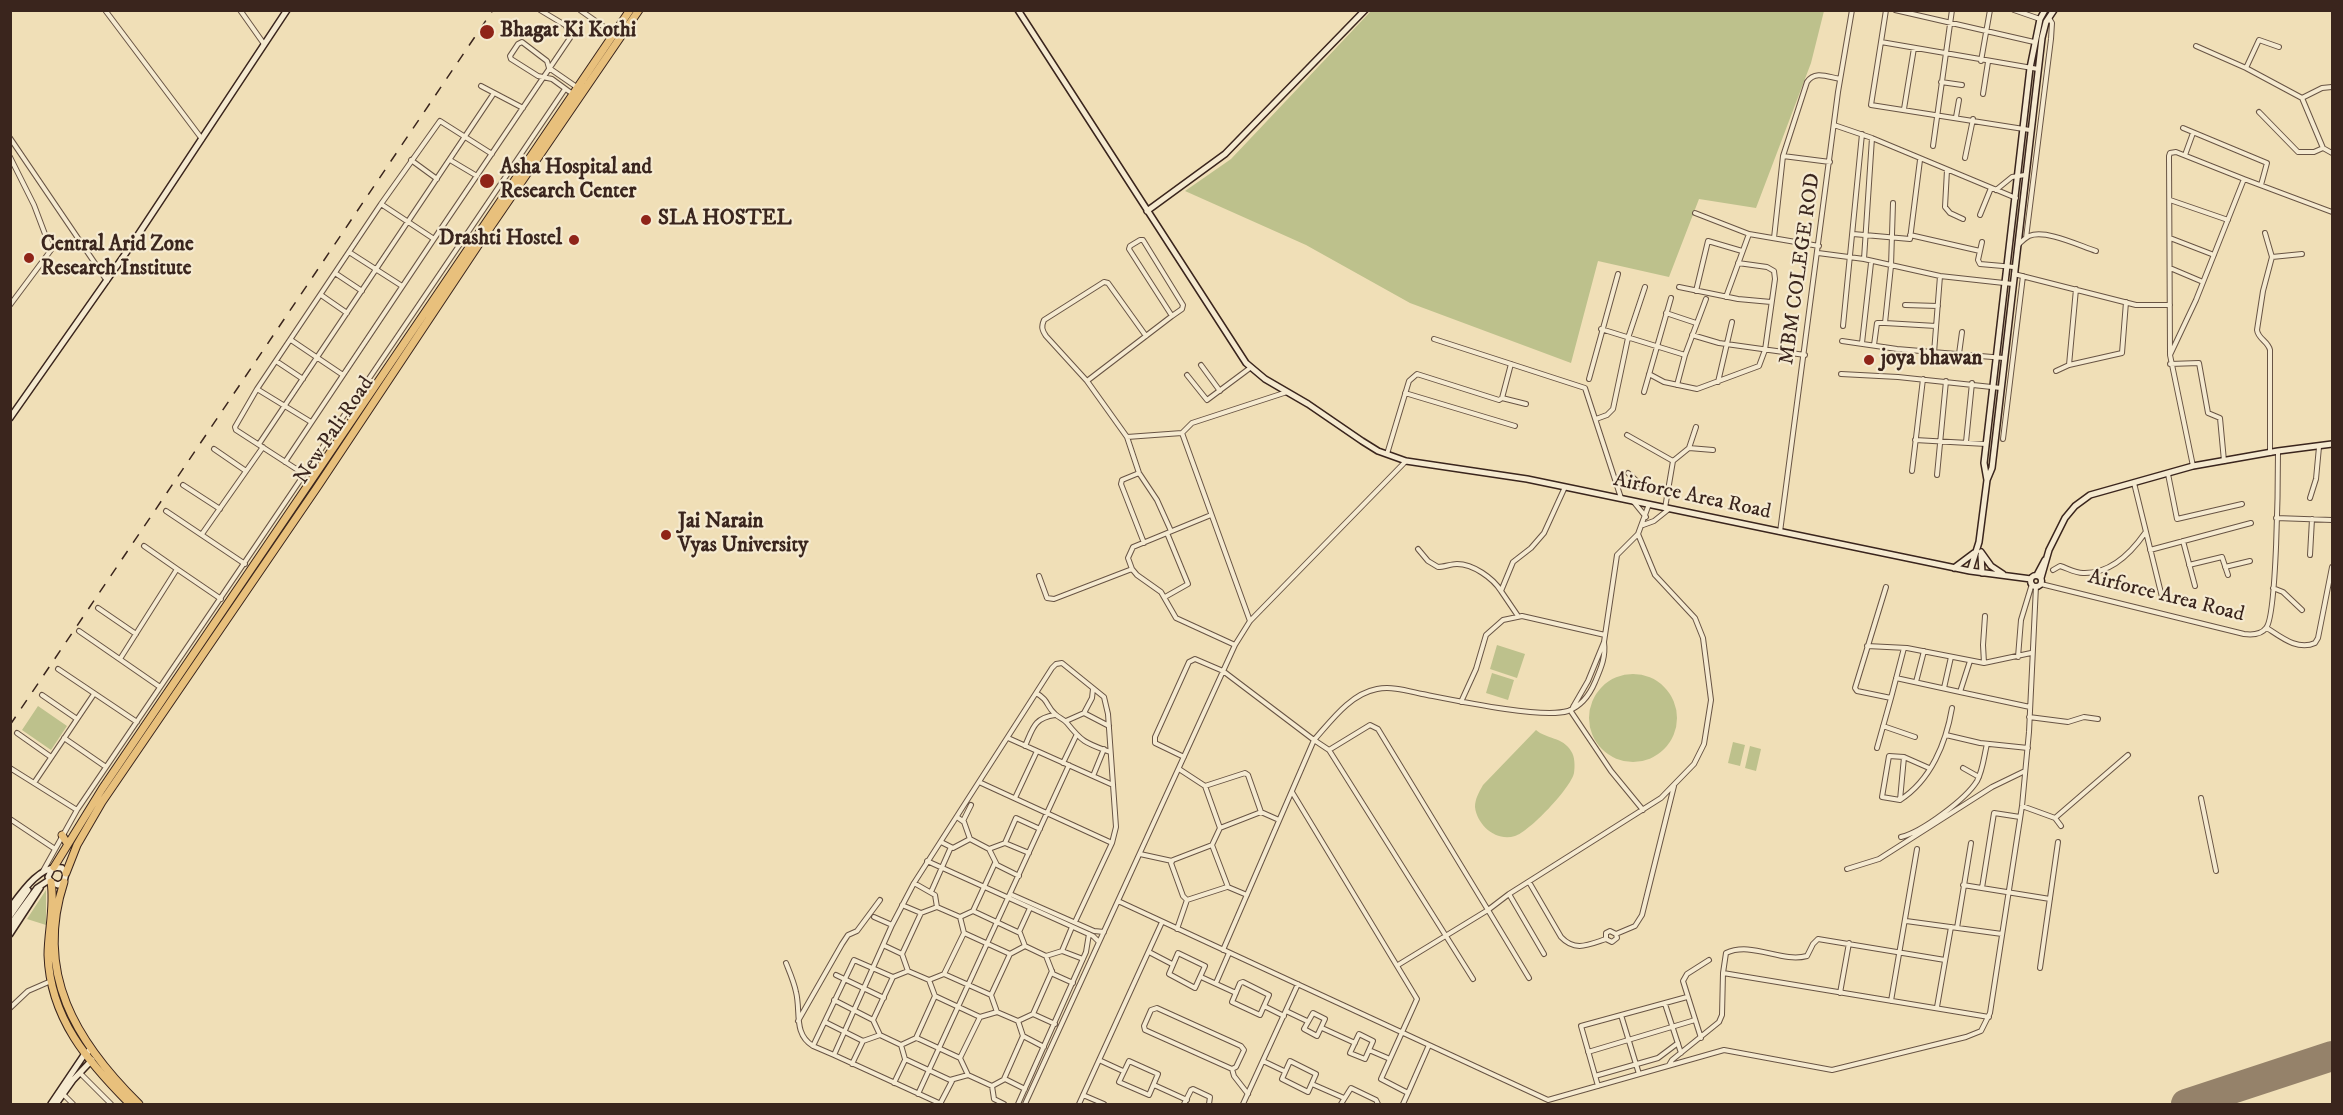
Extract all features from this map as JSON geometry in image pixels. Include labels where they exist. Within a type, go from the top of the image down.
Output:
[{"type":"highway","name":"New Pali Road","points":[[66,873],[77,845],[102,802],[318,486],[579,93],[630,10]]},
{"type":"highway","name":"New Pali Road","points":[[53,868],[579,93],[639,10]]},
{"type":"highway","points":[[62,835],[68,843]]},
{"type":"highway","points":[[50,881],[48,947],[52,981],[63,1017],[93,1060],[130,1104]]},
{"type":"highway","points":[[64,882],[56,925],[56,965],[68,1008],[87,1052]]},
{"type":"highway","points":[[93,1060],[139,1104]]},
{"type":"street","points":[[105,10],[202,139]]},
{"type":"street","points":[[240,10],[265,45]]},
{"type":"street","points":[[10,418],[106,281],[287,10]]},
{"type":"street","points":[[285,462],[570,38],[570,32],[565,25],[540,10]]},
{"type":"street","points":[[580,10],[614,34]]},
{"type":"street","points":[[1018,10],[1229,340],[1250,368],[1209,399],[1205,399],[1187,375]]},
{"type":"street","points":[[1147,211],[1225,154],[1365,10]]},
{"type":"street","name":"MBM COLEGE ROD","points":[[1780,532],[1840,79],[1852,10]]},
{"type":"street","points":[[1886,10],[1870,105],[2027,129]]},
{"type":"street","points":[[1895,10],[1914,12],[2034,42]]},
{"type":"street","points":[[1933,146],[1952,10]]},
{"type":"street","points":[[1982,61],[1990,10]]},
{"type":"street","points":[[2014,10],[2040,19]]},
{"type":"street","points":[[1987,480],[1984,463],[1996,357],[2017,245],[2030,68],[2040,19],[2049,13]]},
{"type":"street","points":[[2027,129],[2036,87],[2044,29],[2049,13]]},
{"type":"street","points":[[2026,238],[2052,30],[2049,13]]},
{"type":"street","points":[[2246,68],[2259,40],[2279,47]]},
{"type":"street","points":[[522,42],[547,61],[549,68],[579,93],[538,76],[511,59],[510,56],[522,42]]},
{"type":"street","points":[[1881,42],[2038,69]]},
{"type":"street","points":[[2196,46],[2246,68],[2302,98],[2323,148],[2332,153]]},
{"type":"street","points":[[1904,109],[1914,48]]},
{"type":"street","points":[[1983,94],[1988,62]]},
{"type":"street","points":[[1774,238],[1783,156],[1798,106],[1811,77],[1816,74],[1840,79]]},
{"type":"street","points":[[1941,82],[1962,85]]},
{"type":"street","points":[[481,86],[523,108]]},
{"type":"street","points":[[2036,87],[2044,89]]},
{"type":"street","points":[[2302,98],[2322,88],[2332,87]]},
{"type":"street","points":[[10,908],[25,888],[43,871],[76,810],[565,89]]},
{"type":"street","points":[[202,534],[246,471],[284,405],[494,93]]},
{"type":"street","points":[[1956,117],[1959,100]]},
{"type":"street","points":[[2259,112],[2298,152],[2314,152],[2323,148]]},
{"type":"street","points":[[1965,158],[1973,119]]},
{"type":"street","points":[[304,474],[235,427],[257,389],[411,160],[440,121],[492,154]]},
{"type":"street","points":[[1834,125],[1872,138],[1920,160],[2016,198]]},
{"type":"street","points":[[2182,128],[2267,162],[2261,185]]},
{"type":"street","points":[[2185,155],[2193,133]]},
{"type":"street","points":[[1844,326],[1862,134]]},
{"type":"street","points":[[10,138],[106,281]]},
{"type":"street","points":[[1864,259],[1872,138]]},
{"type":"street","points":[[2193,466],[2170,364],[2169,156],[2173,152],[2185,155],[2332,212]]},
{"type":"street","points":[[1783,156],[1830,162]]},
{"type":"street","points":[[10,157],[34,205],[51,250],[10,305]]},
{"type":"street","points":[[411,160],[437,179]]},
{"type":"street","points":[[450,160],[477,176]]},
{"type":"street","points":[[1853,234],[1910,239],[1920,160]]},
{"type":"street","points":[[1947,170],[1945,207],[1950,213],[1963,219]]},
{"type":"street","points":[[1980,215],[1994,189],[2009,178],[2022,176]]},
{"type":"street","points":[[1982,573],[1978,552],[1979,542],[1987,480],[1992,468],[2005,351],[2016,198],[2022,176]]},
{"type":"street","points":[[2170,355],[2203,282],[2244,179]]},
{"type":"street","points":[[2170,200],[2228,220]]},
{"type":"street","points":[[1885,323],[1891,266],[1893,202]]},
{"type":"street","points":[[381,204],[434,239]]},
{"type":"street","points":[[1695,213],[1749,234],[1819,246]]},
{"type":"street","points":[[2265,233],[2272,257],[2263,291],[2257,330],[2259,336],[2267,342],[2270,350],[2270,453]]},
{"type":"street","points":[[1726,297],[1749,234]]},
{"type":"street","points":[[1910,235],[1980,251]]},
{"type":"street","points":[[2017,245],[2031,235],[2054,237],[2096,251]]},
{"type":"street","points":[[2170,237],[2214,255]]},
{"type":"street","points":[[1087,381],[1182,309],[1183,305],[1143,240],[1140,240],[1130,246],[1130,249],[1172,316]]},
{"type":"street","points":[[1696,291],[1708,241],[1742,251]]},
{"type":"street","points":[[1982,242],[1978,260],[1980,264],[2012,269],[2023,276],[2136,305],[2170,305]]},
{"type":"street","points":[[349,252],[402,286]]},
{"type":"street","points":[[1818,253],[1864,259],[1940,276],[2009,284]]},
{"type":"street","points":[[2272,257],[2302,254]]},
{"type":"street","points":[[1862,343],[1871,262]]},
{"type":"street","points":[[1649,374],[1664,382],[1697,390],[1759,366],[1765,350],[1774,271],[1767,267],[1738,263]]},
{"type":"street","points":[[2170,268],[2203,282]]},
{"type":"street","points":[[335,273],[362,291]]},
{"type":"street","points":[[1589,379],[1618,274]]},
{"type":"street","points":[[1934,353],[1940,276]]},
{"type":"street","points":[[2003,439],[2023,276]]},
{"type":"street","points":[[1146,336],[1108,283],[1104,282],[1044,320],[1042,330],[1087,381],[1127,437],[1139,473],[1157,500],[1188,584],[1183,589],[1165,597]]},
{"type":"street","points":[[1596,419],[1607,415],[1613,409],[1628,338],[1645,287]]},
{"type":"street","points":[[1679,287],[1726,297],[1771,302]]},
{"type":"street","points":[[2069,365],[2076,289]]},
{"type":"street","points":[[321,295],[347,313]]},
{"type":"street","points":[[1644,392],[1671,298]]},
{"type":"street","points":[[1677,385],[1685,355],[1706,299]]},
{"type":"street","points":[[2056,371],[2069,365],[2122,353],[2126,302]]},
{"type":"street","points":[[1905,305],[1938,306]]},
{"type":"street","points":[[1666,313],[1696,323]]},
{"type":"street","points":[[1718,383],[1732,322]]},
{"type":"street","points":[[1874,345],[1876,323],[1936,326]]},
{"type":"street","points":[[1601,329],[1685,355]]},
{"type":"street","points":[[1959,354],[1962,332]]},
{"type":"street","points":[[1692,335],[1726,344],[1805,355]]},
{"type":"street","points":[[1434,339],[1585,388],[1621,499]]},
{"type":"street","points":[[291,340],[343,375]]},
{"type":"street","points":[[1842,341],[1934,353],[1996,357],[2011,361]]},
{"type":"street","points":[[276,361],[303,379]]},
{"type":"street","points":[[2170,364],[2199,363],[2208,413],[2220,418],[2224,461]]},
{"type":"street","points":[[1502,398],[1511,364]]},
{"type":"street","points":[[1201,365],[1220,391]]},
{"type":"street","name":"Airforce Area Road","points":[[1250,368],[1362,441],[1407,461],[1474,470],[1565,487],[1954,568],[2036,581],[2244,634],[2257,634],[2267,628],[2271,614],[2277,518],[2278,451]]},
{"type":"street","points":[[1387,454],[1408,381],[1417,374],[1496,400],[1502,398],[1526,404]]},
{"type":"street","points":[[1841,374],[1971,383],[2001,388]]},
{"type":"street","points":[[1912,471],[1923,379]]},
{"type":"street","points":[[1937,475],[1946,381]]},
{"type":"street","points":[[1966,442],[1971,383]]},
{"type":"street","points":[[257,389],[311,422]]},
{"type":"street","points":[[1127,437],[1182,433],[1192,423],[1287,392]]},
{"type":"street","points":[[1405,393],[1515,426]]},
{"type":"street","points":[[1689,448],[1696,427]]},
{"type":"street","points":[[1182,433],[1250,621]]},
{"type":"street","points":[[1627,435],[1673,461]]},
{"type":"street","points":[[1915,440],[1987,444]]},
{"type":"street","points":[[2018,657],[2021,620],[2036,581],[2065,518],[2082,499],[2109,489],[2193,466],[2278,451],[2332,446]]},
{"type":"street","points":[[2310,498],[2322,447]]},
{"type":"street","points":[[1643,525],[1654,521],[1667,508],[1673,461],[1680,453],[1689,448],[1713,450]]},
{"type":"street","points":[[214,449],[246,471]]},
{"type":"street","points":[[1027,1104],[1235,645],[1250,621],[1407,461]]},
{"type":"street","points":[[1139,473],[1122,480],[1121,483],[1144,543]]},
{"type":"street","points":[[1628,473],[1641,485],[1668,491]]},
{"type":"street","points":[[2168,474],[2177,519],[2242,504]]},
{"type":"street","points":[[2134,483],[2162,597]]},
{"type":"street","points":[[183,485],[220,509]]},
{"type":"street","points":[[1501,591],[1513,562],[1531,548],[1544,533],[1565,487]]},
{"type":"street","points":[[1633,501],[1646,517]]},
{"type":"street","points":[[1223,950],[1314,740],[1340,711],[1354,700],[1377,689],[1397,689],[1461,702],[1545,712],[1571,709],[1584,700],[1594,684],[1604,658],[1614,563],[1619,551],[1638,534],[1649,504]]},
{"type":"street","points":[[166,511],[245,564]]},
{"type":"street","points":[[1211,515],[1133,547],[1129,554],[1132,569],[1165,597],[1172,615],[1235,645]]},
{"type":"street","points":[[2277,518],[2332,520]]},
{"type":"street","points":[[2310,555],[2312,519]]},
{"type":"street","points":[[2150,550],[2251,523]]},
{"type":"street","points":[[2053,570],[2060,566],[2085,573],[2108,567],[2125,558],[2145,532]]},
{"type":"street","points":[[1398,965],[1488,910],[1509,894],[1661,798],[1694,764],[1704,744],[1711,700],[1703,638],[1695,618],[1655,575],[1638,534]]},
{"type":"street","points":[[2182,541],[2195,586]]},
{"type":"street","points":[[144,546],[221,599]]},
{"type":"street","points":[[1418,549],[1428,561],[1438,567],[1457,564],[1475,569],[1492,581],[1518,616]]},
{"type":"street","points":[[1954,568],[1978,552]]},
{"type":"street","points":[[1970,571],[1978,552]]},
{"type":"street","points":[[1978,552],[1991,566],[2005,576]]},
{"type":"street","points":[[2189,565],[2222,557],[2228,575]]},
{"type":"street","points":[[2225,567],[2250,561]]},
{"type":"street","points":[[2267,628],[2281,638],[2300,646],[2315,643],[2318,638],[2332,567]]},
{"type":"street","points":[[120,659],[177,569]]},
{"type":"street","points":[[1039,576],[1047,598],[1054,599],[1132,569]]},
{"type":"street","points":[[1118,902],[1548,1100],[1724,1050],[1832,1071],[1966,1037],[1981,1031],[1989,1017],[2009,892],[2028,747],[2036,581]]},
{"type":"street","points":[[1886,587],[1856,689],[1861,693],[1891,698]]},
{"type":"street","points":[[2272,588],[2283,592],[2302,610]]},
{"type":"street","points":[[98,608],[136,634]]},
{"type":"street","points":[[1461,702],[1476,669],[1486,635],[1503,620],[1518,616],[1605,634]]},
{"type":"street","points":[[1984,663],[1985,616]]},
{"type":"street","points":[[79,631],[160,687]]},
{"type":"street","points":[[1867,646],[1904,648],[1984,663],[2031,653]]},
{"type":"street","points":[[1877,748],[1904,648]]},
{"type":"street","points":[[1916,682],[1924,651]]},
{"type":"street","points":[[1944,688],[1951,657]]},
{"type":"street","points":[[1184,757],[1155,743],[1155,737],[1174,691],[1189,662],[1195,659],[1223,671],[1329,750],[1473,980]]},
{"type":"street","points":[[1960,692],[1970,661]]},
{"type":"street","points":[[834,1055],[892,925],[914,883],[1052,668],[1062,663],[1104,697],[1109,726],[1116,827],[1112,843],[1062,951]]},
{"type":"street","points":[[58,669],[137,722]]},
{"type":"street","points":[[1896,678],[2030,707]]},
{"type":"street","points":[[1066,721],[1084,713],[1092,698],[1093,688]]},
{"type":"street","points":[[1036,693],[1045,698],[1055,715],[1066,721],[1076,736],[1111,752]]},
{"type":"street","points":[[42,694],[77,719]]},
{"type":"street","points":[[34,783],[94,694]]},
{"type":"street","points":[[1929,768],[1904,757],[1887,758],[1881,795],[1887,799],[1900,800],[1917,786],[1942,749],[1952,708]]},
{"type":"street","points":[[1571,709],[1615,777],[1643,810]]},
{"type":"street","points":[[1084,713],[1109,726]]},
{"type":"street","points":[[1025,746],[1037,722],[1041,718],[1055,715]]},
{"type":"street","points":[[2029,717],[2068,722],[2084,717],[2098,718]]},
{"type":"street","points":[[1329,750],[1370,725],[1377,729],[1529,978]]},
{"type":"street","points":[[1883,726],[1915,737]]},
{"type":"street","points":[[17,733],[51,757]]},
{"type":"street","points":[[1946,735],[1987,744],[2028,747]]},
{"type":"street","points":[[1063,763],[1076,736]]},
{"type":"street","points":[[64,738],[106,767]]},
{"type":"street","points":[[1008,738],[1113,785]]},
{"type":"street","points":[[1901,837],[1927,824],[1964,796],[1979,777],[1987,744]]},
{"type":"street","points":[[1093,776],[1104,749]]},
{"type":"street","points":[[1015,798],[1036,751]]},
{"type":"street","points":[[2055,818],[2128,755]]},
{"type":"street","points":[[1900,800],[1904,757]]},
{"type":"street","points":[[918,1094],[1069,765]]},
{"type":"street","points":[[10,768],[76,810]]},
{"type":"street","points":[[1962,768],[1979,777]]},
{"type":"street","points":[[1179,769],[1205,786],[1220,828]]},
{"type":"street","points":[[1847,869],[1880,859],[1992,787],[2025,771]]},
{"type":"street","points":[[1205,786],[1245,773],[1248,775],[1261,812]]},
{"type":"street","points":[[979,782],[1112,843]]},
{"type":"street","points":[[1606,939],[1605,935],[1610,931],[1616,934],[1635,926],[1642,915],[1675,784]]},
{"type":"street","points":[[1291,792],[1417,999],[1381,1079],[1408,1093]]},
{"type":"street","points":[[2201,798],[2216,871]]},
{"type":"street","points":[[963,821],[971,805]]},
{"type":"street","points":[[2022,806],[2055,818],[2061,826]]},
{"type":"street","points":[[1140,854],[1172,861],[1212,845],[1220,828],[1261,812],[1279,820]]},
{"type":"street","points":[[1982,888],[1994,813],[2020,817]]},
{"type":"street","points":[[957,817],[963,821],[970,839],[989,849],[995,862],[1019,876]]},
{"type":"street","points":[[1005,843],[1016,818],[1040,829]]},
{"type":"street","points":[[11,819],[55,849]]},
{"type":"street","points":[[931,892],[951,847],[970,839]]},
{"type":"street","points":[[940,842],[951,847]]},
{"type":"street","points":[[2040,968],[2058,842]]},
{"type":"street","points":[[989,849],[1005,843],[1029,853]]},
{"type":"street","points":[[1957,928],[1971,843]]},
{"type":"street","points":[[1212,845],[1228,886]]},
{"type":"street","points":[[1891,1001],[1917,849]]},
{"type":"street","points":[[927,861],[1073,924],[1099,942]]},
{"type":"street","points":[[1172,861],[1183,896],[1187,900]]},
{"type":"street","points":[[902,905],[921,913],[937,907],[960,917],[974,911],[995,862]]},
{"type":"street","points":[[50,881],[48,873],[53,868]]},
{"type":"street","points":[[10,916],[30,892],[42,884],[50,881],[58,885],[64,882],[66,873],[62,868],[43,871]]},
{"type":"street","points":[[10,926],[30,892],[33,882]]},
{"type":"street","points":[[1529,882],[1566,943],[1579,947],[1606,939],[1612,942],[1617,938],[1616,934]]},
{"type":"street","points":[[914,883],[935,895],[937,907]]},
{"type":"street","points":[[10,934],[42,884]]},
{"type":"street","points":[[1963,885],[2050,899]]},
{"type":"street","points":[[1187,900],[1228,886],[1247,894]]},
{"type":"street","points":[[1509,894],[1544,954]]},
{"type":"street","points":[[1009,896],[1030,908],[1094,931],[1104,932]]},
{"type":"street","points":[[798,1021],[848,935],[857,931],[879,900]]},
{"type":"street","points":[[1177,929],[1187,900]]},
{"type":"street","points":[[1019,932],[1030,908]]},
{"type":"street","points":[[974,911],[1019,932],[1023,936],[1025,946]]},
{"type":"street","points":[[902,954],[921,913]]},
{"type":"street","points":[[874,917],[892,925]]},
{"type":"street","points":[[873,1020],[893,977],[908,971],[929,980],[944,974],[964,933],[960,917]]},
{"type":"street","points":[[1906,921],[2002,934]]},
{"type":"street","points":[[1079,1104],[1162,922]]},
{"type":"street","points":[[1937,1007],[1951,927]]},
{"type":"street","points":[[964,933],[1010,954]]},
{"type":"street","points":[[1018,1104],[1086,952],[1089,934]]},
{"type":"street","points":[[1669,1066],[1672,1060],[1719,1022],[1722,1016],[1726,953],[1730,951],[1755,950],[1799,958],[1807,956],[1818,939],[1945,960]]},
{"type":"street","points":[[1840,993],[1849,943]]},
{"type":"street","points":[[884,945],[902,954],[908,971]]},
{"type":"street","points":[[997,1012],[991,995],[1010,954],[1025,946]]},
{"type":"street","points":[[1025,946],[1046,956],[1056,976],[1073,983]]},
{"type":"street","points":[[1046,956],[1062,951],[1083,959]]},
{"type":"street","points":[[1148,952],[1172,964]]},
{"type":"street","points":[[1178,953],[1205,966],[1201,977],[1197,986],[1192,987],[1169,974],[1178,953]]},
{"type":"street","points":[[1216,983],[1229,953]]},
{"type":"street","points":[[813,1046],[854,960],[893,977]]},
{"type":"street","points":[[1701,1038],[1683,981],[1685,977],[1709,960]]},
{"type":"street","points":[[786,963],[796,993],[798,1021],[803,1039],[813,1046],[940,1104],[952,1080]]},
{"type":"street","points":[[929,980],[935,996],[958,1007],[980,1017],[997,1012],[1018,1021],[1033,1014],[1052,971]]},
{"type":"street","points":[[1723,973],[1989,1017]]},
{"type":"street","points":[[944,974],[991,995]]},
{"type":"street","points":[[836,975],[884,998]]},
{"type":"street","points":[[1201,977],[1236,993]]},
{"type":"street","points":[[10,1008],[28,991],[52,981]]},
{"type":"street","points":[[1243,982],[1268,994],[1264,1006],[1258,1015],[1234,1003],[1232,1000],[1240,984],[1243,982]]},
{"type":"street","points":[[1243,1104],[1298,984]]},
{"type":"street","points":[[901,1045],[916,1038],[935,996]]},
{"type":"street","points":[[1598,1086],[1581,1026],[1687,997]]},
{"type":"street","points":[[834,1000],[873,1020],[880,1035],[901,1045],[905,1059],[894,1083]]},
{"type":"street","points":[[1665,1004],[1681,1053]]},
{"type":"street","points":[[1264,1006],[1307,1021]]},
{"type":"street","points":[[1232,1069],[1236,1067],[1244,1050],[1243,1047],[1157,1008],[1151,1010],[1144,1026],[1145,1030],[1232,1069],[1234,1076],[1248,1094]]},
{"type":"street","points":[[1313,1013],[1324,1018],[1319,1035],[1315,1036],[1304,1030],[1307,1021],[1313,1013]]},
{"type":"street","points":[[1033,1014],[1055,1024]]},
{"type":"street","points":[[1621,1016],[1639,1074]]},
{"type":"street","points":[[960,1058],[980,1017]]},
{"type":"street","points":[[1588,1052],[1695,1020]]},
{"type":"street","points":[[992,1086],[1004,1079],[1023,1036],[1018,1021]]},
{"type":"street","points":[[825,1022],[863,1041]]},
{"type":"street","points":[[1322,1028],[1355,1043]]},
{"type":"street","points":[[1359,1034],[1373,1041],[1365,1059],[1350,1053],[1355,1043],[1359,1034]]},
{"type":"street","points":[[852,1064],[863,1041],[880,1035]]},
{"type":"street","points":[[1023,1036],[1044,1047]]},
{"type":"street","points":[[916,1038],[960,1058],[968,1075],[992,1086]]},
{"type":"street","points":[[1595,1076],[1658,1058],[1678,1043]]},
{"type":"street","points":[[1403,1104],[1429,1045]]},
{"type":"street","points":[[1369,1050],[1390,1059]]},
{"type":"street","points":[[51,1104],[87,1052]]},
{"type":"street","points":[[905,1059],[952,1080],[968,1075]]},
{"type":"street","points":[[56,1104],[93,1060]]},
{"type":"street","points":[[1099,1060],[1123,1071]]},
{"type":"street","points":[[1129,1061],[1156,1073],[1158,1076],[1154,1085],[1149,1095],[1146,1096],[1120,1083],[1119,1080],[1129,1061]]},
{"type":"street","points":[[1263,1061],[1284,1071]]},
{"type":"street","points":[[1292,1061],[1316,1074],[1306,1092],[1283,1081],[1281,1077],[1284,1071],[1287,1064],[1292,1061]]},
{"type":"street","points":[[80,1073],[111,1104]]},
{"type":"street","points":[[1004,1079],[1025,1089]]},
{"type":"street","points":[[1312,1083],[1344,1098]]},
{"type":"street","points":[[1154,1085],[1186,1102],[1193,1089],[1210,1097],[1209,1104]]},
{"type":"street","points":[[992,1086],[994,1099],[992,1104]]},
{"type":"street","points":[[1341,1104],[1353,1088],[1376,1100],[1378,1104]]},
{"type":"street","points":[[63,1094],[73,1104]]},
{"type":"street","points":[[1083,1095],[1104,1104]]},
{"type":"street","points":[[994,1099],[1004,1104]]},
{"type":"green space","points":[[1371,11],[1824,11],[1811,63],[1756,208],[1699,199],[1669,277],[1598,261],[1571,363],[1410,303],[1306,245],[1185,191],[1231,159]]},
{"type":"green space","points":[[1497,645],[1525,654],[1517,678],[1490,669]]},
{"type":"green space","points":[[1492,673],[1514,680],[1508,700],[1486,693]]},
{"type":"green space","points":[[1633,674],[1650,678],[1664,687],[1673,701],[1677,718],[1673,735],[1664,749],[1650,758],[1633,762],[1616,758],[1602,749],[1593,735],[1589,718],[1593,701],[1602,687],[1616,678]]},
{"type":"green space","points":[[38,706],[67,726],[51,750],[22,730]]},
{"type":"green space","points":[[1536,730],[1568,746],[1575,765],[1574,773],[1558,798],[1530,827],[1515,836],[1501,837],[1489,831],[1479,820],[1475,807],[1476,801],[1483,785]]},
{"type":"green space","points":[[1733,742],[1745,745],[1740,766],[1728,763]]},
{"type":"green space","points":[[1750,746],[1761,749],[1756,771],[1745,768]]},
{"type":"green space","points":[[46,890],[46,925],[27,919]]},
{"type":"runway","points":[[2186,1104],[2332,1056]]},
{"type":"railway","points":[[10,725],[493,10]]},
{"type":"place","name":"Bhagat Ki Kothi","points":[[487,32]]},
{"type":"place","name":"Asha Hospital and Research Center","points":[[487,181]]},
{"type":"place","name":"SLA HOSTEL","points":[[646,220]]},
{"type":"place","name":"Drashti Hostel","points":[[574,240]]},
{"type":"place","name":"Central Arid Zone Research Institute","points":[[29,258]]},
{"type":"place","name":"joya bhawan","points":[[1869,360]]},
{"type":"place","name":"Jai Narain Vyas University","points":[[666,535]]}]
